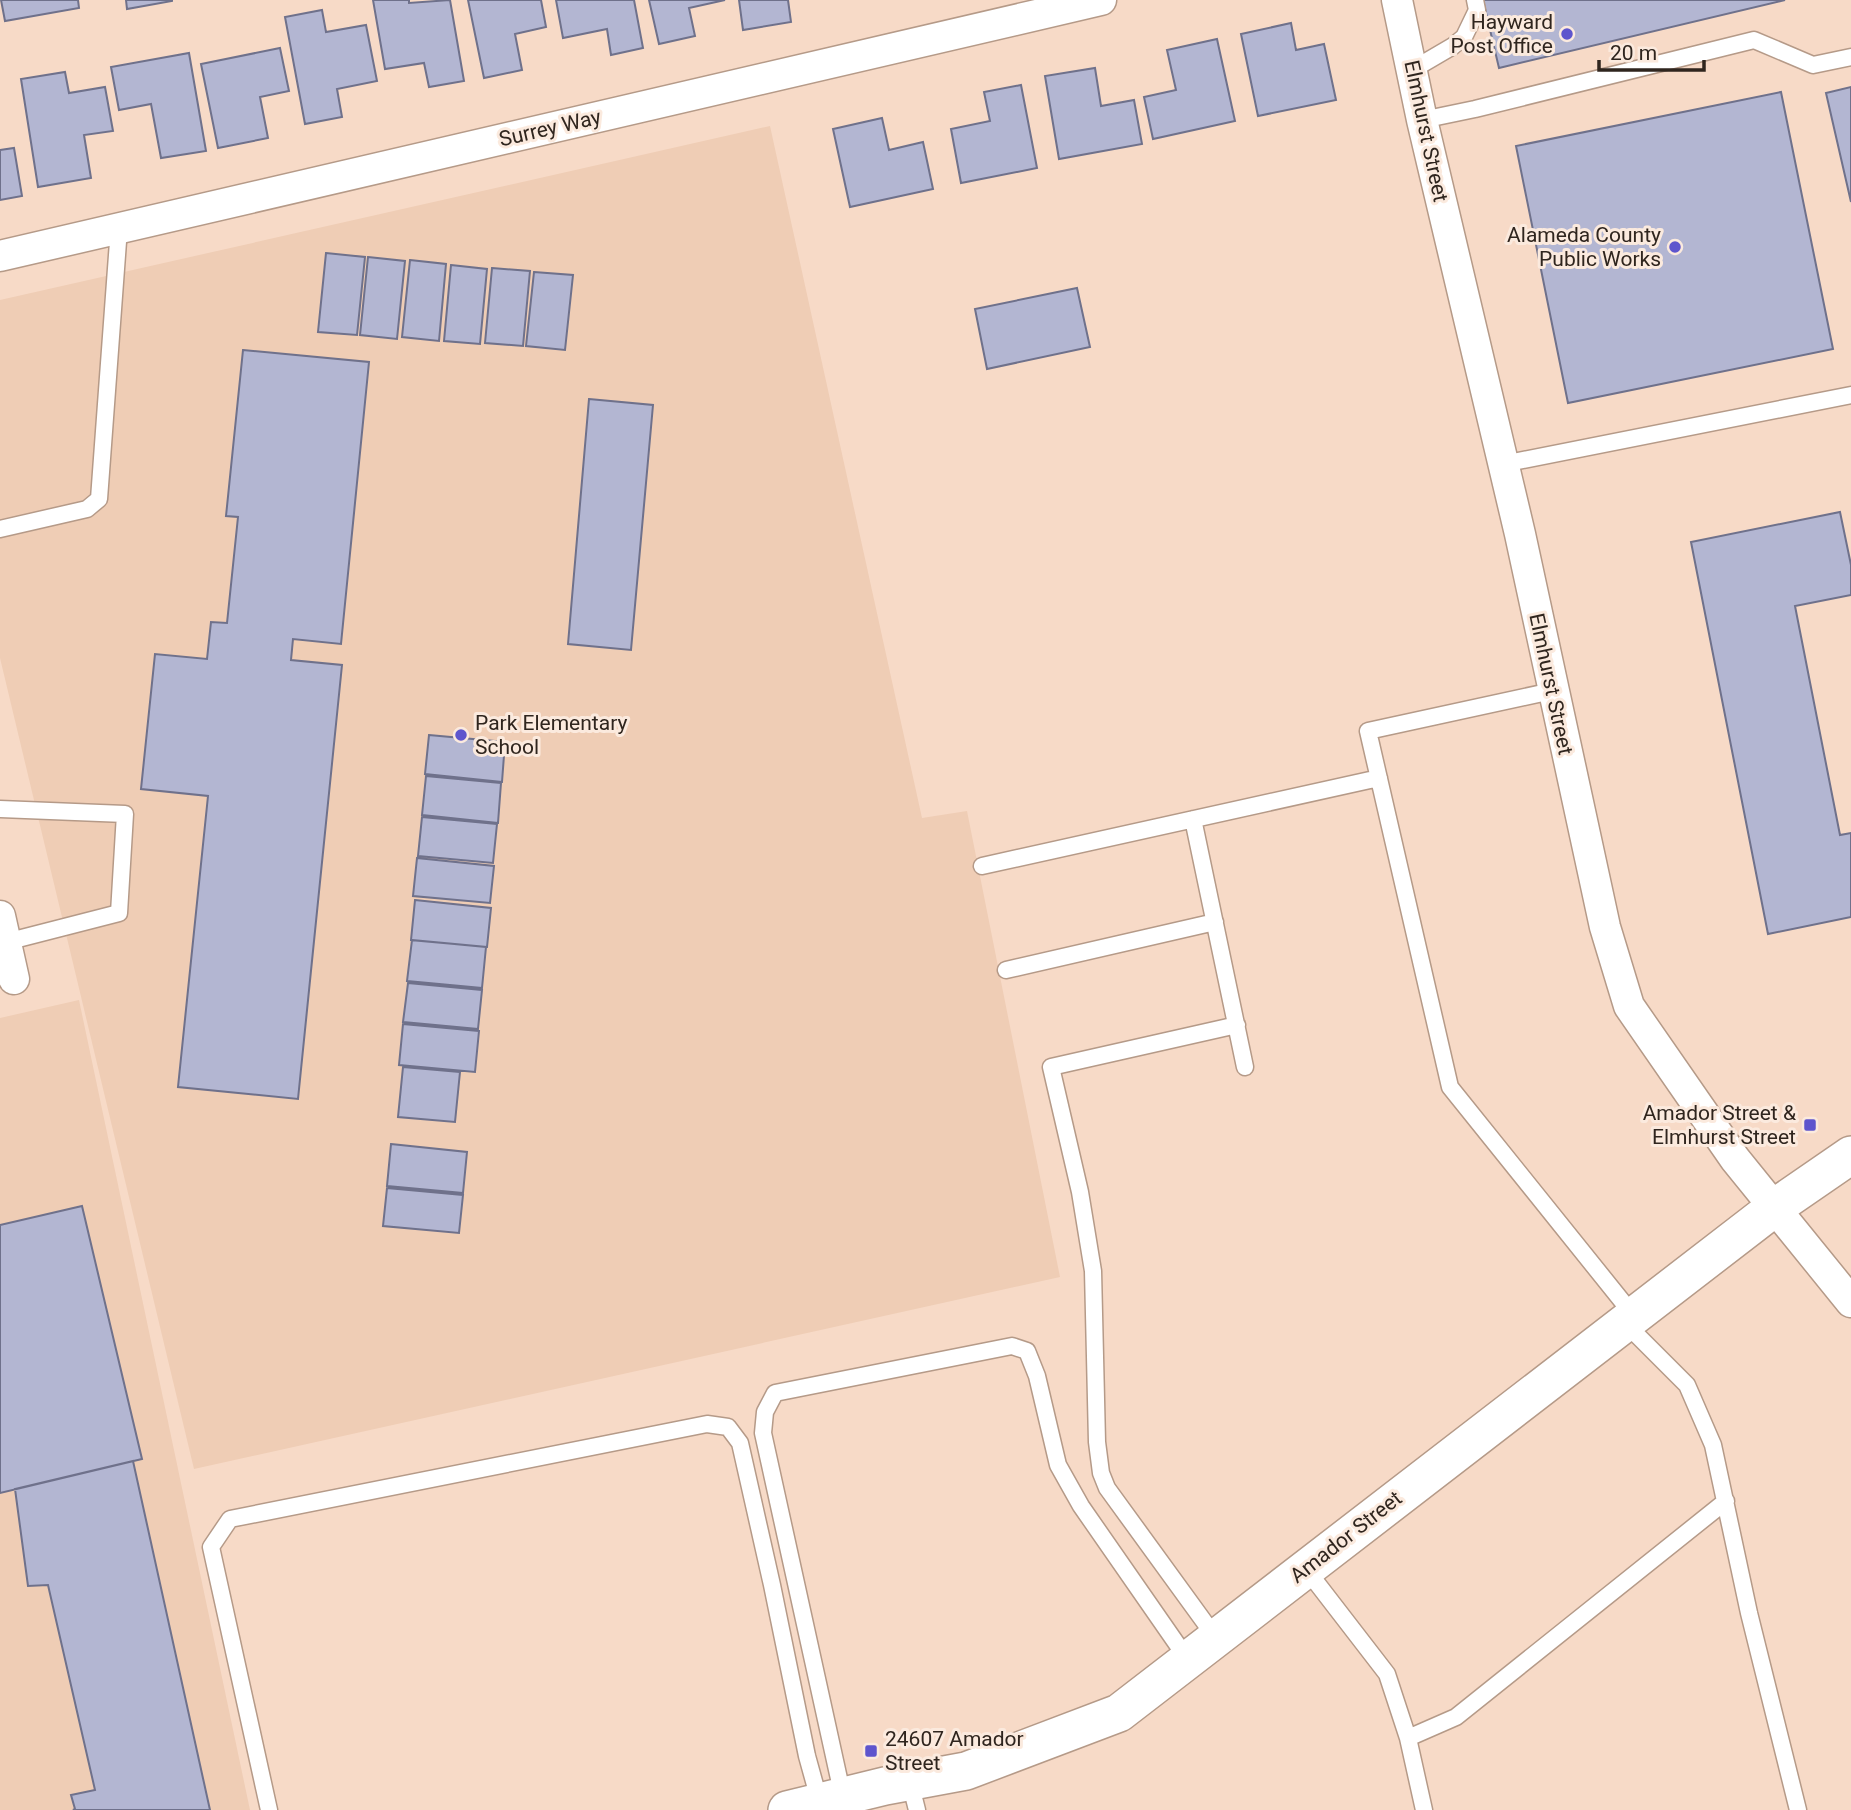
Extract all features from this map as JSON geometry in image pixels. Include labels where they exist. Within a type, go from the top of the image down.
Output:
[{"type":"street","name":"Surrey Way","points":[[0,256],[1101,0]]},
{"type":"street","name":"Elmhurst Street","points":[[1397,0],[1605,927],[1629,1006],[1730,1152],[1851,1302]]},
{"type":"street","points":[[3,929],[14,979]]},
{"type":"street","name":"Amador Street","points":[[817,1803],[914,1796],[966,1771],[1119,1713],[1774,1208],[1851,1155]]},
{"type":"lane","points":[[1412,70],[1464,37],[1477,10],[1475,0]]},
{"type":"lane","points":[[1422,120],[1754,40],[1813,65],[1851,57]]},
{"type":"lane","points":[[0,529],[87,509],[99,499],[119,228]]},
{"type":"lane","points":[[1503,464],[1851,395]]},
{"type":"lane","points":[[1552,691],[1368,731],[1450,1087],[1629,1319],[1687,1385],[1713,1445],[1749,1613],[1798,1810]]},
{"type":"lane","points":[[982,866],[1379,778]]},
{"type":"lane","points":[[0,809],[125,814],[119,913],[3,929]]},
{"type":"lane","points":[[1193,819],[1245,1067]]},
{"type":"lane","points":[[1006,970],[1215,922]]},
{"type":"lane","points":[[1202,1649],[1107,1488],[1101,1473],[1097,1443],[1093,1271],[1080,1192],[1051,1067],[1237,1025]]},
{"type":"lane","points":[[817,1803],[763,1433],[765,1412],[775,1393],[1012,1346],[1027,1351],[1037,1376],[1058,1465],[1081,1506],[1202,1649]]},
{"type":"lane","points":[[269,1810],[211,1547],[230,1519],[707,1424],[728,1427],[740,1443],[817,1803]]},
{"type":"lane","points":[[1408,1738],[1456,1717],[1726,1501]]},
{"type":"lane","points":[[1306,1569],[1387,1674],[1408,1738],[1424,1810]]},
{"type":"shaded area","name":"Park Elementary School","points":[[770,126],[922,818],[967,811],[1060,1277],[194,1469],[0,658],[0,300]]},
{"type":"shaded area","points":[[79,1000],[250,1810],[0,1810],[0,1018]]},
{"type":"building","points":[[1,0],[78,0],[79,8],[5,21]]},
{"type":"building","points":[[126,0],[172,0],[172,1],[127,9]]},
{"type":"building","points":[[373,0],[409,0],[409,3],[450,0],[464,81],[429,87],[424,63],[385,69]]},
{"type":"building","points":[[468,0],[541,0],[546,27],[515,34],[522,70],[484,78]]},
{"type":"building","points":[[556,0],[634,0],[643,48],[611,55],[607,29],[563,38]]},
{"type":"building","points":[[649,0],[725,0],[689,8],[695,36],[659,44]]},
{"type":"building","points":[[739,0],[788,0],[791,22],[743,30]]},
{"type":"building","name":"Hayward Post Office","points":[[1483,0],[1785,0],[1499,68]]},
{"type":"building","points":[[322,10],[326,32],[366,25],[377,81],[337,89],[342,117],[305,124],[285,17]]},
{"type":"building","points":[[1291,23],[1296,50],[1324,44],[1336,100],[1258,116],[1241,34]]},
{"type":"building","points":[[1217,39],[1235,121],[1153,139],[1144,97],[1176,90],[1167,50]]},
{"type":"building","points":[[280,48],[289,91],[260,97],[268,138],[218,148],[201,64]]},
{"type":"building","points":[[189,53],[206,151],[161,158],[151,104],[119,110],[111,67]]},
{"type":"building","points":[[1095,68],[1101,106],[1134,100],[1142,144],[1059,159],[1045,76]]},
{"type":"building","points":[[65,72],[69,93],[105,87],[113,131],[84,135],[91,178],[38,187],[21,79]]},
{"type":"building","points":[[1021,85],[1037,168],[961,183],[951,129],[990,121],[984,92]]},
{"type":"building","points":[[1851,87],[1851,202],[1826,93]]},
{"type":"building","name":"Alameda County Public Works","points":[[1781,92],[1833,349],[1568,403],[1516,146]]},
{"type":"building","points":[[882,118],[889,150],[923,142],[933,189],[850,207],[833,129]]},
{"type":"building","points":[[14,148],[22,196],[0,200],[0,150]]},
{"type":"building","points":[[326,253],[365,257],[357,335],[318,332]]},
{"type":"building","points":[[368,257],[405,261],[397,339],[360,335]]},
{"type":"building","points":[[410,260],[446,264],[439,341],[402,337]]},
{"type":"building","points":[[451,265],[487,269],[480,344],[444,341]]},
{"type":"building","points":[[492,268],[530,271],[523,346],[485,343]]},
{"type":"building","points":[[534,272],[573,275],[565,350],[526,346]]},
{"type":"building","points":[[1077,288],[1090,347],[987,369],[975,309]]},
{"type":"building","points":[[243,350],[369,362],[341,644],[293,639],[291,660],[342,665],[298,1099],[178,1087],[208,796],[141,789],[155,654],[207,659],[211,622],[227,623],[238,517],[226,516]]},
{"type":"building","points":[[589,399],[653,405],[631,650],[568,644]]},
{"type":"building","points":[[1840,512],[1851,565],[1851,595],[1795,606],[1840,835],[1851,833],[1851,917],[1768,934],[1691,542]]},
{"type":"building","points":[[429,735],[505,742],[502,782],[425,774]]},
{"type":"building","points":[[426,776],[501,783],[498,823],[422,815]]},
{"type":"building","points":[[422,817],[497,824],[493,863],[418,856]]},
{"type":"building","points":[[417,858],[494,866],[490,903],[413,896]]},
{"type":"building","points":[[415,900],[491,908],[487,947],[411,940]]},
{"type":"building","points":[[412,940],[486,947],[482,988],[407,981]]},
{"type":"building","points":[[408,983],[482,990],[478,1029],[403,1022]]},
{"type":"building","points":[[403,1024],[479,1031],[475,1072],[399,1065]]},
{"type":"building","points":[[403,1067],[460,1072],[455,1122],[398,1117]]},
{"type":"building","points":[[391,1144],[467,1152],[463,1193],[387,1186]]},
{"type":"building","points":[[387,1188],[463,1195],[459,1233],[383,1226]]},
{"type":"building","points":[[82,1206],[142,1459],[0,1493],[0,1225]]},
{"type":"building","points":[[133,1461],[210,1810],[73,1810],[75,1809],[71,1795],[95,1790],[48,1585],[28,1586],[15,1489]]},
{"type":"place","name":"Hayward Post Office","points":[[1567,34]]},
{"type":"place","name":"Alameda County Public Works","points":[[1675,247]]},
{"type":"place","name":"Park Elementary School","points":[[461,735]]},
{"type":"place","name":"Amador Street & Elmhurst Street","points":[[1810,1125]]},
{"type":"place","name":"24607 Amador Street","points":[[871,1751]]}]
